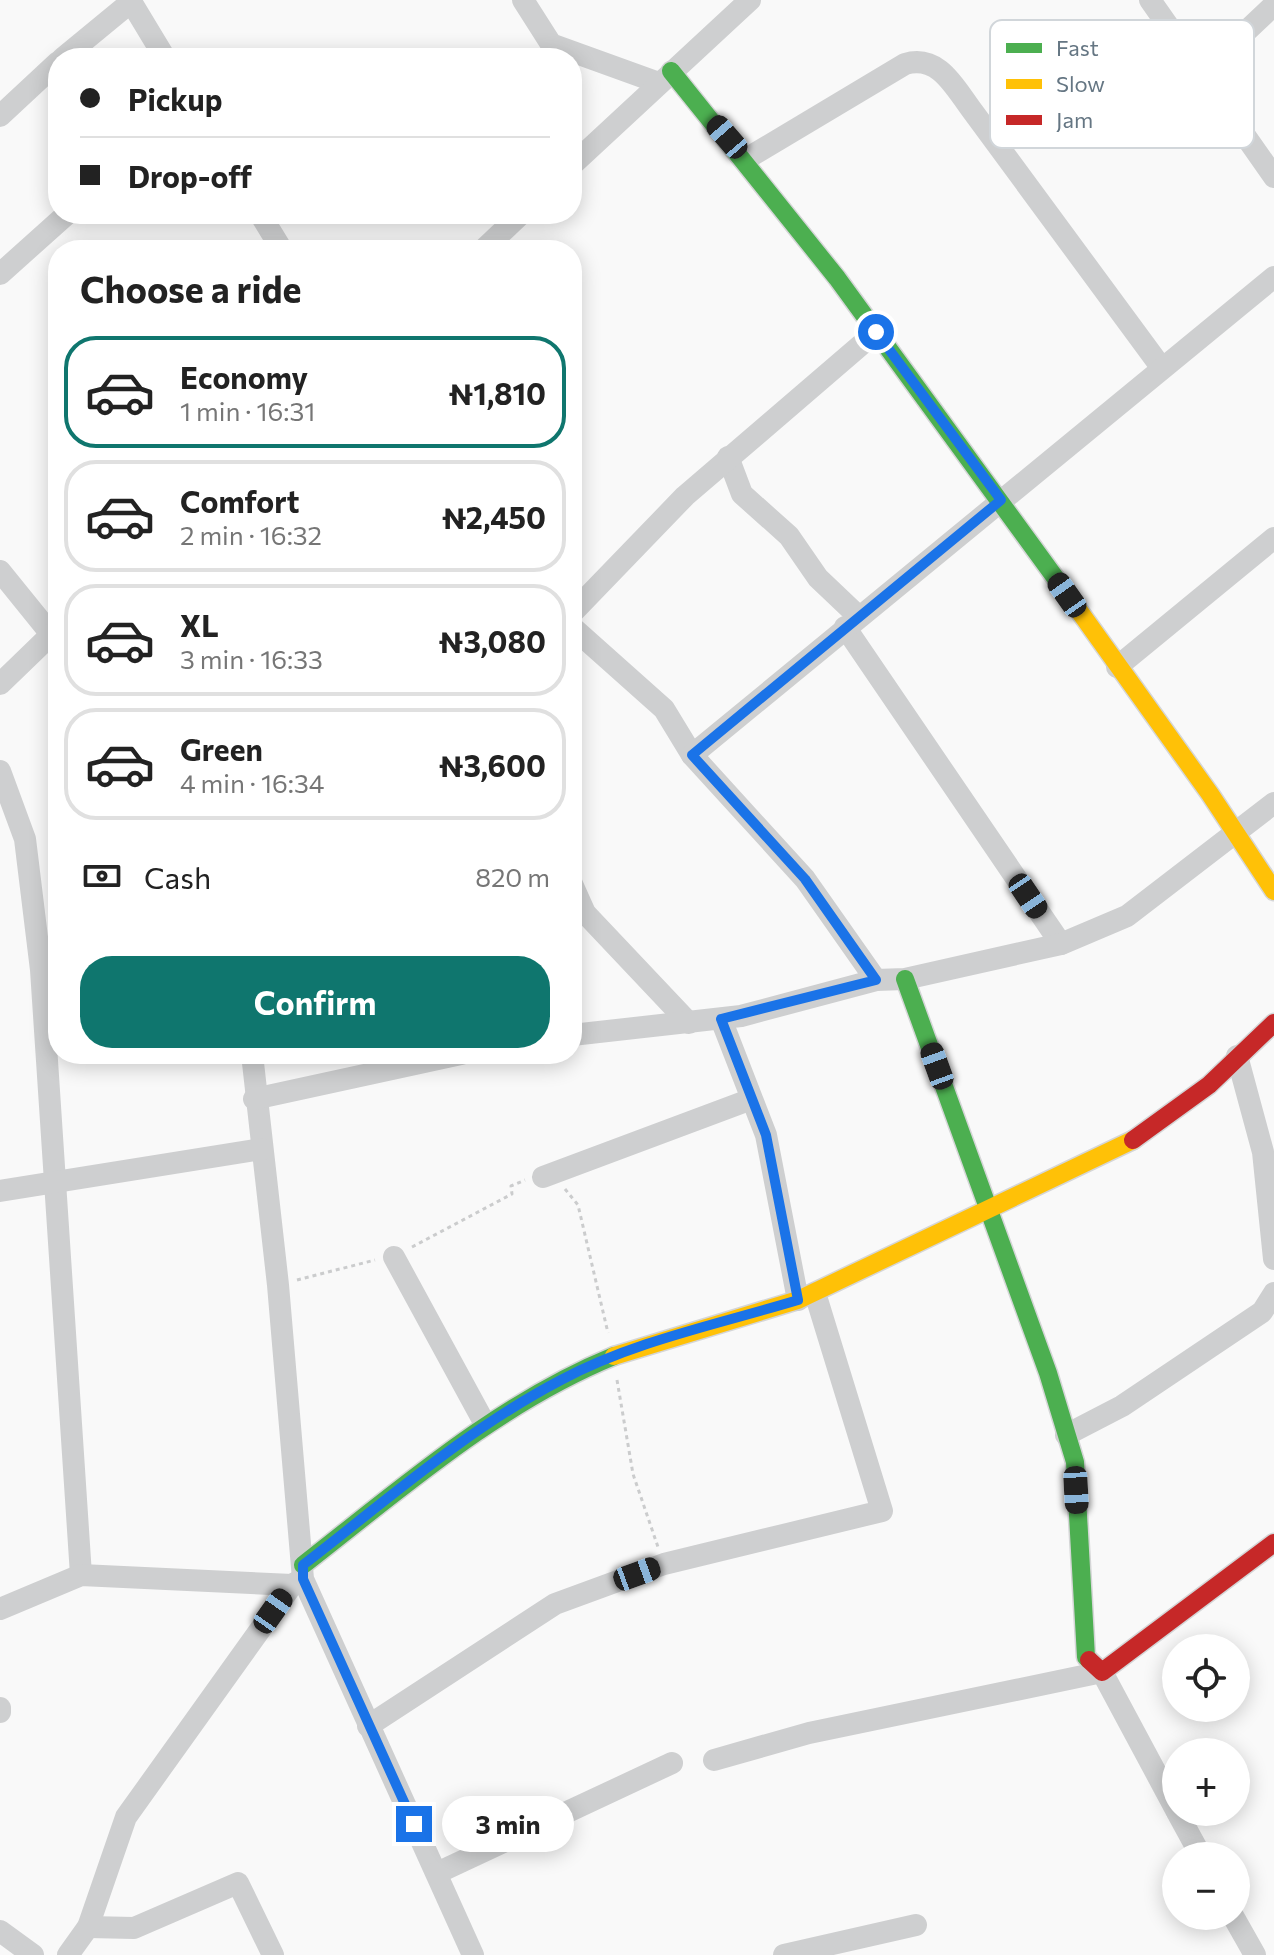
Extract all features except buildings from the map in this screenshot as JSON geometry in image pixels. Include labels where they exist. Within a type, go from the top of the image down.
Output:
[{"type":"street","points":[[523,0],[551,44],[563,48]]},
{"type":"street","points":[[582,155],[750,0]]},
{"type":"street","points":[[1150,0],[1165,20]]},
{"type":"street","points":[[75,48],[131,1],[159,48]]},
{"type":"street","points":[[1254,24],[1274,5]]},
{"type":"street","points":[[582,54],[665,77],[746,159],[1001,500],[1117,667],[1239,831],[1274,891]]},
{"type":"street","points":[[746,159],[905,64],[917,60],[930,62],[944,73],[990,135]]},
{"type":"street","points":[[623,68],[639,101]]},
{"type":"street","points":[[0,116],[48,71]]},
{"type":"street","points":[[1254,147],[1274,177]]},
{"type":"street","points":[[1000,148],[1161,367]]},
{"type":"street","points":[[0,274],[56,224]]},
{"type":"street","points":[[494,240],[510,224]]},
{"type":"street","points":[[692,755],[1274,277]]},
{"type":"street","points":[[582,603],[685,496],[876,332]]},
{"type":"street","points":[[728,457],[742,494],[789,536],[851,622],[1061,944]]},
{"type":"street","points":[[1117,667],[1274,538]]},
{"type":"street","points":[[0,571],[48,624]]},
{"type":"street","points":[[582,636],[664,709],[692,755],[805,879],[876,980]]},
{"type":"street","points":[[0,684],[48,637]]},
{"type":"street","points":[[0,771],[25,839],[48,1050]]},
{"type":"street","points":[[582,1034],[721,1019],[876,980],[905,979],[1061,944],[1127,916],[1274,803]]},
{"type":"street","points":[[582,906],[689,1023]]},
{"type":"street","points":[[905,979],[1048,1373],[1075,1462],[1086,1657],[1102,1672],[1162,1785]]},
{"type":"street","points":[[368,1726],[555,1604],[664,1564],[882,1511],[807,1297],[766,1135],[749,1100],[721,1019]]},
{"type":"street","points":[[68,1955],[88,1927],[126,1817],[299,1576],[485,1424],[562,1379],[613,1356],[807,1297],[1137,1138],[1209,1085],[1274,1023]]},
{"type":"street","points":[[1237,1056],[1263,1152],[1274,1259]]},
{"type":"street","points":[[49,1064],[54,1184],[81,1575]]},
{"type":"street","points":[[252,1064],[254,1099],[278,1285],[299,1576],[473,1955]]},
{"type":"street","points":[[254,1099],[415,1064]]},
{"type":"street","points":[[543,1177],[749,1100]]},
{"type":"street","points":[[0,1191],[262,1149]]},
{"type":"street","points":[[394,1257],[485,1424]]},
{"type":"street","points":[[1066,1435],[1122,1406],[1249,1321],[1262,1312],[1274,1293]]},
{"type":"street","points":[[714,1760],[866,1720],[1102,1672],[1274,1543]]},
{"type":"street","points":[[0,1609],[81,1575],[299,1576]]},
{"type":"street","points":[[437,1873],[672,1763]]},
{"type":"street","points":[[88,1927],[134,1928],[238,1883],[273,1955]]},
{"type":"street","points":[[784,1955],[916,1925]]},
{"type":"street","points":[[1241,1930],[1255,1955]]},
{"type":"street","points":[[0,1931],[33,1955]]},
{"type":"path","points":[[278,1285],[394,1257],[512,1194],[511,1186],[543,1177],[563,1187],[578,1205],[593,1257],[633,1474],[664,1564]]},
{"type":"traffic: fast","points":[[671,71],[837,278],[1062,587]]},
{"type":"traffic: fast","points":[[905,979],[1048,1373],[1075,1462],[1086,1657],[1089,1660]]},
{"type":"traffic: fast","points":[[303,1565],[490,1423],[530,1398],[614,1356]]},
{"type":"traffic: slow","points":[[1062,587],[1210,794],[1274,891]]},
{"type":"traffic: slow","points":[[614,1356],[798,1300],[1133,1140]]},
{"type":"traffic: jam","points":[[1133,1140],[1209,1085],[1274,1023]]},
{"type":"traffic: jam","points":[[1089,1660],[1102,1672],[1274,1543]]},
{"type":"route","points":[[414,1824],[303,1579],[303,1565],[485,1424],[562,1379],[613,1356],[798,1300],[766,1135],[749,1100],[721,1019],[876,980],[805,879],[692,755],[1001,500],[876,332]]}]
